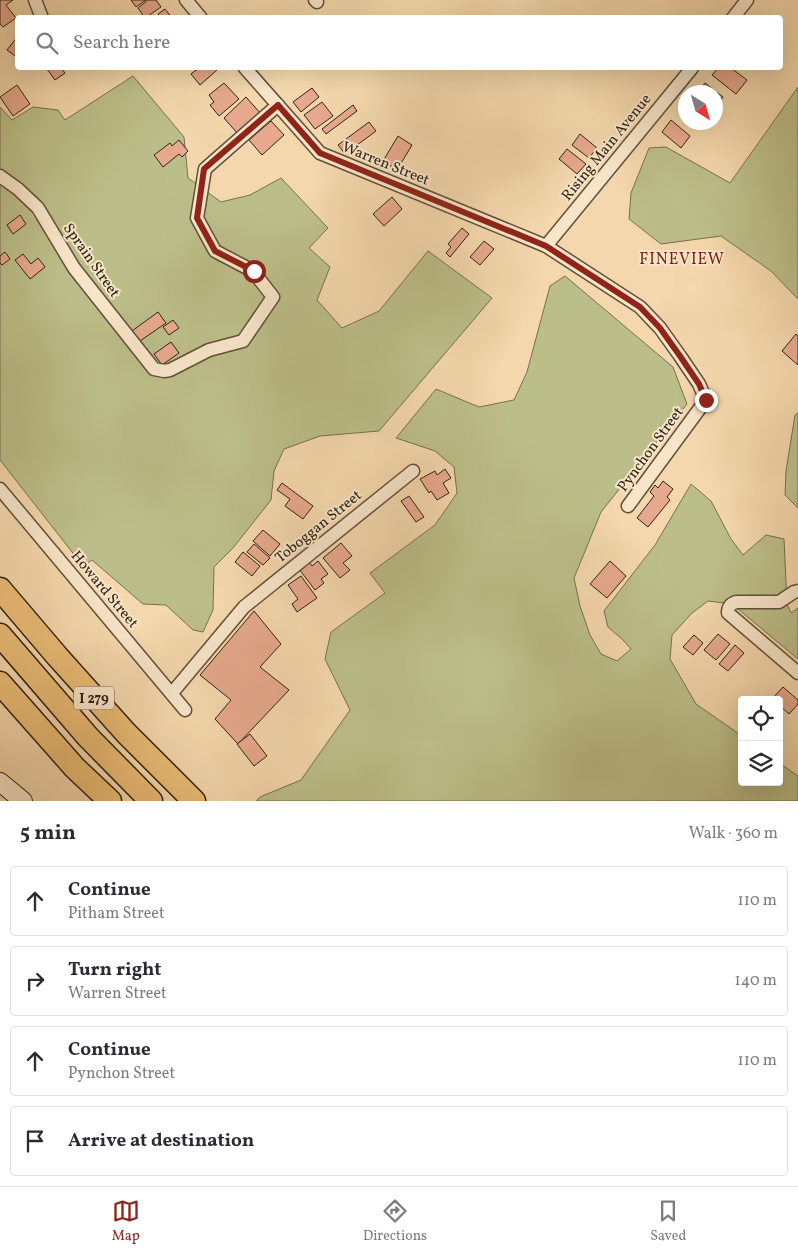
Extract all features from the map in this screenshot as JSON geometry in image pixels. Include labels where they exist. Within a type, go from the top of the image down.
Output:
[{"type":"highway","name":"I 279","points":[[0,589],[56,656],[126,733],[194,801]]},
{"type":"highway","points":[[0,636],[88,737],[151,801]]},
{"type":"highway","points":[[0,683],[75,768],[110,801]]},
{"type":"main road","points":[[0,782],[23,801]]},
{"type":"street","points":[[35,0],[41,15]]},
{"type":"street","points":[[186,0],[198,15]]},
{"type":"street","points":[[735,15],[747,0]]},
{"type":"street","name":"Warren Street","points":[[247,70],[320,153],[546,246]]},
{"type":"street","name":"Rising Main Avenue","points":[[546,246],[690,70]]},
{"type":"street","name":"Sprain Street","points":[[0,176],[18,189],[38,208],[74,268],[154,369],[170,370],[209,350],[243,340],[273,297],[254,271],[215,251],[197,218],[204,169],[278,105]]},
{"type":"street","name":"Pynchon Street","points":[[546,246],[640,307],[660,328],[675,349],[699,384],[706,400],[628,506]]},
{"type":"street","name":"Toboggan Street","points":[[172,693],[244,607],[412,471]]},
{"type":"street","name":"Howard Street","points":[[0,489],[185,710]]},
{"type":"street","points":[[798,591],[779,602],[736,602],[731,604],[728,609],[728,614],[798,673]]},
{"type":"green space","points":[[133,76],[184,137],[188,178],[221,202],[250,195],[281,178],[328,228],[309,248],[330,267],[317,300],[342,328],[379,311],[428,251],[492,298],[379,431],[320,436],[284,449],[274,471],[271,500],[233,548],[214,567],[213,610],[203,632],[193,630],[166,605],[143,604],[92,560],[83,566],[0,460],[0,107],[12,120],[33,107],[58,110],[65,120]]},
{"type":"green space","points":[[798,87],[798,299],[771,271],[721,236],[661,244],[629,219],[631,193],[649,148],[666,147],[730,183]]},
{"type":"green space","points":[[565,276],[673,367],[687,404],[601,512],[574,578],[580,606],[590,635],[601,654],[617,661],[631,649],[608,627],[604,611],[655,545],[691,484],[711,501],[731,539],[743,555],[766,535],[784,539],[787,604],[791,613],[798,608],[798,659],[732,604],[708,601],[692,613],[672,635],[670,659],[696,704],[738,733],[738,786],[783,786],[783,766],[798,776],[798,801],[256,801],[260,797],[301,780],[350,710],[325,659],[331,632],[385,593],[370,573],[435,525],[457,493],[454,467],[435,451],[396,438],[436,389],[479,407],[514,400],[527,372],[550,286]]},
{"type":"green space","points":[[798,413],[798,508],[785,495],[786,471],[795,415]]},
{"type":"building","points":[[0,0],[13,0],[6,5],[15,19],[3,27],[0,24]]},
{"type":"building","points":[[131,0],[146,0],[136,7]]},
{"type":"building","points":[[148,0],[156,0],[161,7],[149,15],[143,15],[138,8]]},
{"type":"building","points":[[165,9],[170,15],[158,15]]},
{"type":"building","points":[[15,40],[15,56],[7,50]]},
{"type":"building","points":[[48,70],[63,70],[65,73],[55,80]]},
{"type":"building","points":[[196,70],[217,70],[200,85],[191,74]]},
{"type":"building","points":[[716,70],[734,70],[747,80],[736,94],[712,75]]},
{"type":"building","points":[[224,83],[239,99],[219,116],[210,105],[214,102],[209,95]]},
{"type":"building","points":[[17,85],[30,104],[13,116],[0,97]]},
{"type":"building","points":[[312,88],[319,97],[301,112],[293,102]]},
{"type":"building","points":[[246,97],[261,114],[238,134],[224,118]]},
{"type":"building","points":[[322,102],[333,116],[315,129],[304,115]]},
{"type":"building","points":[[353,105],[357,111],[326,134],[322,129]]},
{"type":"building","points":[[671,120],[678,126],[678,130],[683,130],[690,136],[681,148],[662,132]]},
{"type":"building","points":[[271,121],[284,135],[262,155],[249,140]]},
{"type":"building","points":[[369,122],[376,131],[345,154],[338,145]]},
{"type":"building","points":[[580,134],[597,148],[589,158],[572,145]]},
{"type":"building","points":[[398,136],[412,145],[397,170],[383,161]]},
{"type":"building","points":[[179,140],[188,151],[182,157],[179,154],[163,167],[154,155],[170,143],[172,146]]},
{"type":"building","points":[[567,149],[586,164],[577,174],[559,159]]},
{"type":"building","points":[[392,197],[402,209],[384,226],[373,214]]},
{"type":"building","points":[[20,215],[26,224],[13,234],[7,225]]},
{"type":"building","points":[[462,228],[469,234],[450,257],[446,253],[451,247],[448,244]]},
{"type":"building","points":[[484,241],[494,249],[480,265],[470,257]]},
{"type":"building","points":[[5,252],[10,259],[2,265],[0,263],[0,256]]},
{"type":"building","points":[[23,254],[31,264],[38,258],[45,267],[30,279],[15,260]]},
{"type":"building","points":[[158,312],[166,323],[140,341],[132,331]]},
{"type":"building","points":[[173,320],[179,328],[169,335],[163,327]]},
{"type":"building","points":[[796,334],[798,336],[798,365],[782,351]]},
{"type":"building","points":[[171,342],[179,353],[162,365],[154,354]]},
{"type":"building","points":[[445,469],[451,478],[443,483],[449,493],[437,500],[431,491],[429,493],[420,479],[435,471],[437,475]]},
{"type":"building","points":[[663,481],[673,489],[667,497],[670,500],[648,527],[637,518],[654,496],[650,492],[655,485],[658,488]]},
{"type":"building","points":[[282,483],[313,506],[303,519],[285,506],[290,499],[277,490]]},
{"type":"building","points":[[409,496],[424,517],[416,522],[401,501]]},
{"type":"building","points":[[263,530],[280,544],[270,556],[253,541]]},
{"type":"building","points":[[341,543],[352,556],[343,563],[350,570],[340,578],[323,558]]},
{"type":"building","points":[[254,544],[270,558],[263,565],[247,552]]},
{"type":"building","points":[[243,552],[260,566],[252,576],[235,562]]},
{"type":"building","points":[[318,561],[328,574],[321,579],[324,583],[315,590],[299,569],[309,562],[312,566]]},
{"type":"building","points":[[610,561],[626,576],[607,598],[590,584]]},
{"type":"building","points":[[301,576],[317,598],[297,612],[292,604],[298,599],[288,585]]},
{"type":"building","points":[[254,611],[281,644],[260,667],[289,690],[238,744],[215,719],[231,700],[200,675]]},
{"type":"building","points":[[718,634],[730,644],[716,660],[704,650]]},
{"type":"building","points":[[694,635],[703,643],[693,655],[683,647]]},
{"type":"building","points":[[735,645],[744,653],[728,671],[719,664]]},
{"type":"building","points":[[783,687],[798,700],[798,704],[789,714],[783,709],[783,696],[775,696]]},
{"type":"building","points":[[250,734],[267,756],[254,766],[237,744]]},
{"type":"district","name":"FINEVIEW","points":[[682,258]]},
{"type":"route","points":[[254,271],[215,251],[197,218],[204,169],[278,105],[320,153],[546,246],[640,307],[660,328],[680,356],[699,384],[706,400]]}]
